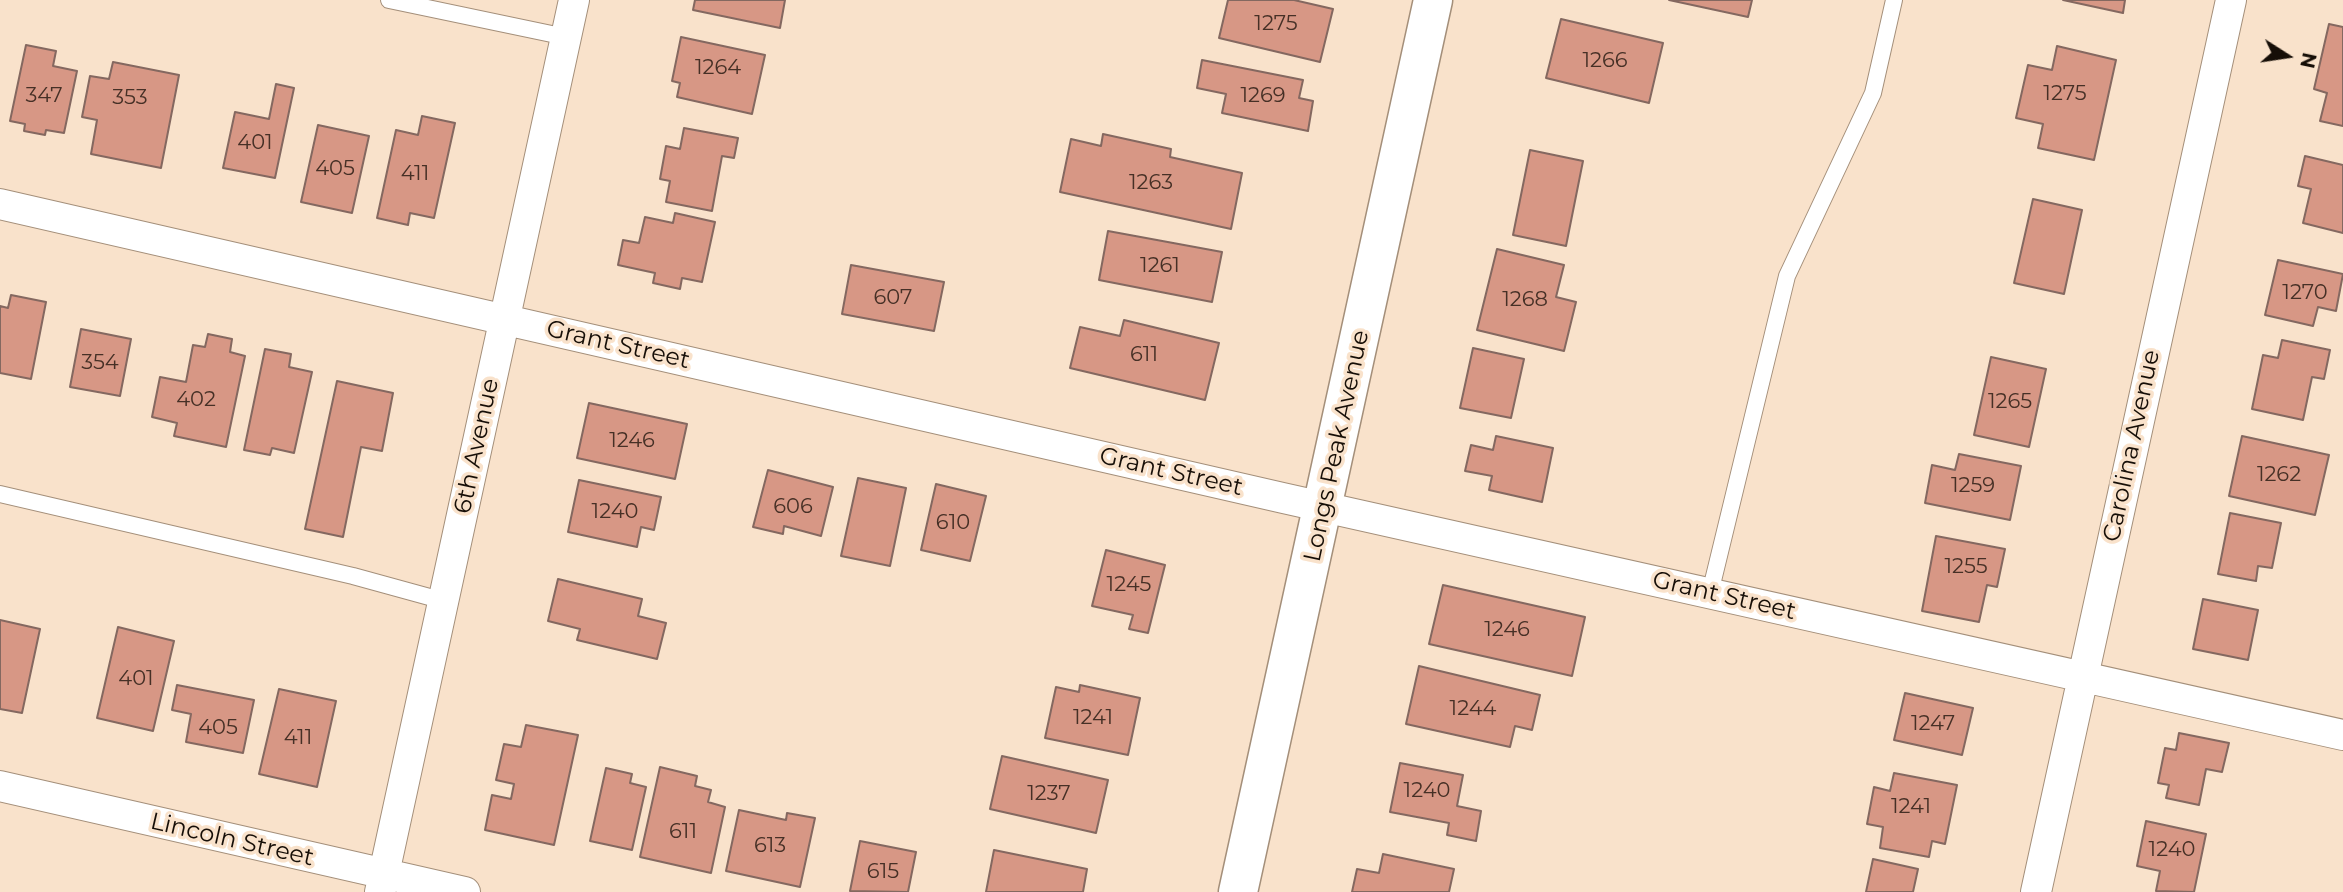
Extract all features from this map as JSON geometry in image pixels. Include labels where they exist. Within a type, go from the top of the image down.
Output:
[{"type":"street","name":"6th Avenue","points":[[382,883],[574,0]]},
{"type":"street","name":"Longs Peak Avenue","points":[[1238,892],[1433,0]]},
{"type":"street","name":"Carolina Avenue","points":[[2036,892],[2231,0]]},
{"type":"street","name":"Grant Street","points":[[0,204],[1324,507],[2343,735]]},
{"type":"street","name":"Lincoln Street","points":[[0,786],[382,883],[465,892]]},
{"type":"lane","points":[[389,0],[566,37]]},
{"type":"lane","points":[[1710,593],[1787,276],[1873,93],[1894,0]]},
{"type":"lane","points":[[0,494],[340,573],[444,601]]},
{"type":"building","points":[[695,0],[785,0],[780,28],[693,10]]},
{"type":"building","points":[[1228,0],[1294,0],[1333,9],[1320,62],[1219,38]]},
{"type":"building","points":[[1669,0],[1752,0],[1748,17]]},
{"type":"building","points":[[2063,0],[2125,0],[2123,13]]},
{"type":"building","points":[[1561,19],[1663,43],[1649,103],[1546,78]]},
{"type":"building","points":[[2329,24],[2343,27],[2343,126],[2320,121],[2327,93],[2314,89]]},
{"type":"building","points":[[681,37],[765,55],[752,114],[677,97],[680,83],[672,81]]},
{"type":"building","points":[[26,45],[56,51],[53,66],[77,71],[64,133],[46,130],[45,135],[24,131],[25,124],[10,121]]},
{"type":"building","points":[[2057,46],[2116,60],[2094,160],[2038,148],[2043,124],[2016,118],[2028,65],[2052,70]]},
{"type":"building","points":[[1202,60],[1303,80],[1299,98],[1313,101],[1308,131],[1222,113],[1226,94],[1197,88]]},
{"type":"building","points":[[113,62],[179,75],[161,168],[91,154],[97,120],[82,117],[90,76],[109,79]]},
{"type":"building","points":[[276,84],[294,88],[275,178],[223,168],[235,112],[269,119]]},
{"type":"building","points":[[422,116],[455,123],[434,218],[410,213],[408,225],[377,218],[396,130],[418,135]]},
{"type":"building","points":[[318,125],[369,136],[352,213],[301,202]]},
{"type":"building","points":[[684,128],[738,138],[734,158],[722,156],[712,211],[666,202],[670,181],[660,179],[666,146],[680,149]]},
{"type":"building","points":[[1103,134],[1171,149],[1170,157],[1242,173],[1231,229],[1060,192],[1071,139],[1101,146]]},
{"type":"building","points":[[1530,150],[1583,161],[1566,246],[1513,235]]},
{"type":"building","points":[[2305,156],[2343,165],[2343,233],[2303,223],[2311,189],[2298,186]]},
{"type":"building","points":[[2033,199],[2082,210],[2064,294],[2014,283]]},
{"type":"building","points":[[675,213],[715,222],[702,282],[682,278],[680,289],[653,283],[655,273],[618,265],[623,240],[639,243],[645,217],[673,223]]},
{"type":"building","points":[[1108,231],[1222,252],[1212,302],[1099,280]]},
{"type":"building","points":[[1497,249],[1564,265],[1556,297],[1576,302],[1564,351],[1477,330]]},
{"type":"building","points":[[2278,260],[2343,274],[2336,311],[2318,307],[2313,326],[2265,315]]},
{"type":"building","points":[[851,265],[944,282],[934,331],[842,314]]},
{"type":"building","points":[[11,295],[46,302],[31,379],[0,373],[0,306],[8,308]]},
{"type":"building","points":[[1124,320],[1219,343],[1205,400],[1070,368],[1080,327],[1120,336]]},
{"type":"building","points":[[81,329],[131,339],[120,396],[70,387]]},
{"type":"building","points":[[208,334],[232,339],[230,352],[245,356],[226,447],[174,436],[177,423],[152,417],[160,377],[186,382],[193,345],[205,347]]},
{"type":"building","points":[[2282,340],[2330,350],[2324,379],[2312,377],[2303,420],[2252,409],[2263,355],[2278,358]]},
{"type":"building","points":[[1473,348],[1524,359],[1511,418],[1460,408]]},
{"type":"building","points":[[265,349],[291,354],[289,367],[312,372],[294,453],[272,448],[270,455],[244,450]]},
{"type":"building","points":[[1991,357],[2046,369],[2029,447],[1974,435]]},
{"type":"building","points":[[337,381],[393,393],[382,451],[361,447],[343,537],[305,529]]},
{"type":"building","points":[[589,403],[687,424],[675,479],[577,458]]},
{"type":"building","points":[[1496,436],[1553,448],[1542,502],[1489,490],[1492,476],[1465,471],[1471,445],[1493,450]]},
{"type":"building","points":[[2242,436],[2329,455],[2315,515],[2229,496]]},
{"type":"building","points":[[1959,454],[2021,466],[2010,520],[1925,503],[1932,465],[1955,470]]},
{"type":"building","points":[[768,470],[833,487],[821,536],[784,526],[783,534],[753,527]]},
{"type":"building","points":[[858,478],[906,488],[890,566],[841,556]]},
{"type":"building","points":[[579,480],[661,497],[654,530],[641,527],[637,547],[568,532]]},
{"type":"building","points":[[936,484],[986,496],[970,561],[921,550]]},
{"type":"building","points":[[2230,513],[2281,523],[2272,568],[2258,566],[2256,581],[2218,574]]},
{"type":"building","points":[[1936,536],[2005,549],[1997,587],[1987,585],[1979,622],[1922,611]]},
{"type":"building","points":[[1106,550],[1165,565],[1148,633],[1129,629],[1133,615],[1092,606]]},
{"type":"building","points":[[558,579],[642,599],[638,616],[666,623],[657,659],[577,640],[580,629],[548,621]]},
{"type":"building","points":[[1443,585],[1585,617],[1572,676],[1429,644]]},
{"type":"building","points":[[2203,599],[2258,610],[2248,660],[2193,649]]},
{"type":"building","points":[[0,620],[40,629],[22,713],[0,709]]},
{"type":"building","points":[[118,627],[174,641],[153,731],[97,718]]},
{"type":"building","points":[[1419,666],[1540,695],[1532,730],[1515,726],[1510,747],[1406,724]]},
{"type":"building","points":[[177,685],[254,700],[243,753],[186,742],[191,714],[172,710]]},
{"type":"building","points":[[1080,685],[1140,698],[1128,755],[1045,738],[1056,687],[1079,692]]},
{"type":"building","points":[[279,689],[336,701],[317,787],[259,774]]},
{"type":"building","points":[[1905,693],[1973,708],[1962,755],[1894,740]]},
{"type":"building","points":[[526,725],[578,735],[554,845],[485,830],[492,795],[511,799],[514,784],[496,780],[504,744],[521,747]]},
{"type":"building","points":[[2179,733],[2229,743],[2222,772],[2206,769],[2199,805],[2166,798],[2169,785],[2158,783],[2165,748],[2176,750]]},
{"type":"building","points":[[1002,756],[1108,780],[1096,833],[990,809]]},
{"type":"building","points":[[1400,763],[1463,775],[1457,806],[1481,811],[1476,841],[1447,835],[1449,823],[1390,812]]},
{"type":"building","points":[[660,767],[697,776],[695,786],[711,790],[708,802],[725,807],[711,873],[640,857]]},
{"type":"building","points":[[606,768],[632,774],[630,783],[646,787],[632,850],[590,841]]},
{"type":"building","points":[[1894,773],[1957,785],[1945,844],[1932,841],[1929,857],[1880,848],[1883,827],[1867,824],[1874,787],[1890,791]]},
{"type":"building","points":[[739,810],[786,820],[787,813],[815,818],[800,887],[726,871]]},
{"type":"building","points":[[2146,821],[2206,834],[2194,892],[2156,891],[2160,871],[2137,866]]},
{"type":"building","points":[[860,841],[916,852],[908,892],[850,891]]},
{"type":"building","points":[[994,850],[1087,869],[1083,892],[986,892]]},
{"type":"building","points":[[1383,854],[1454,869],[1449,892],[1352,892],[1357,869],[1379,873]]},
{"type":"building","points":[[1873,859],[1918,869],[1913,892],[1866,892]]}]
